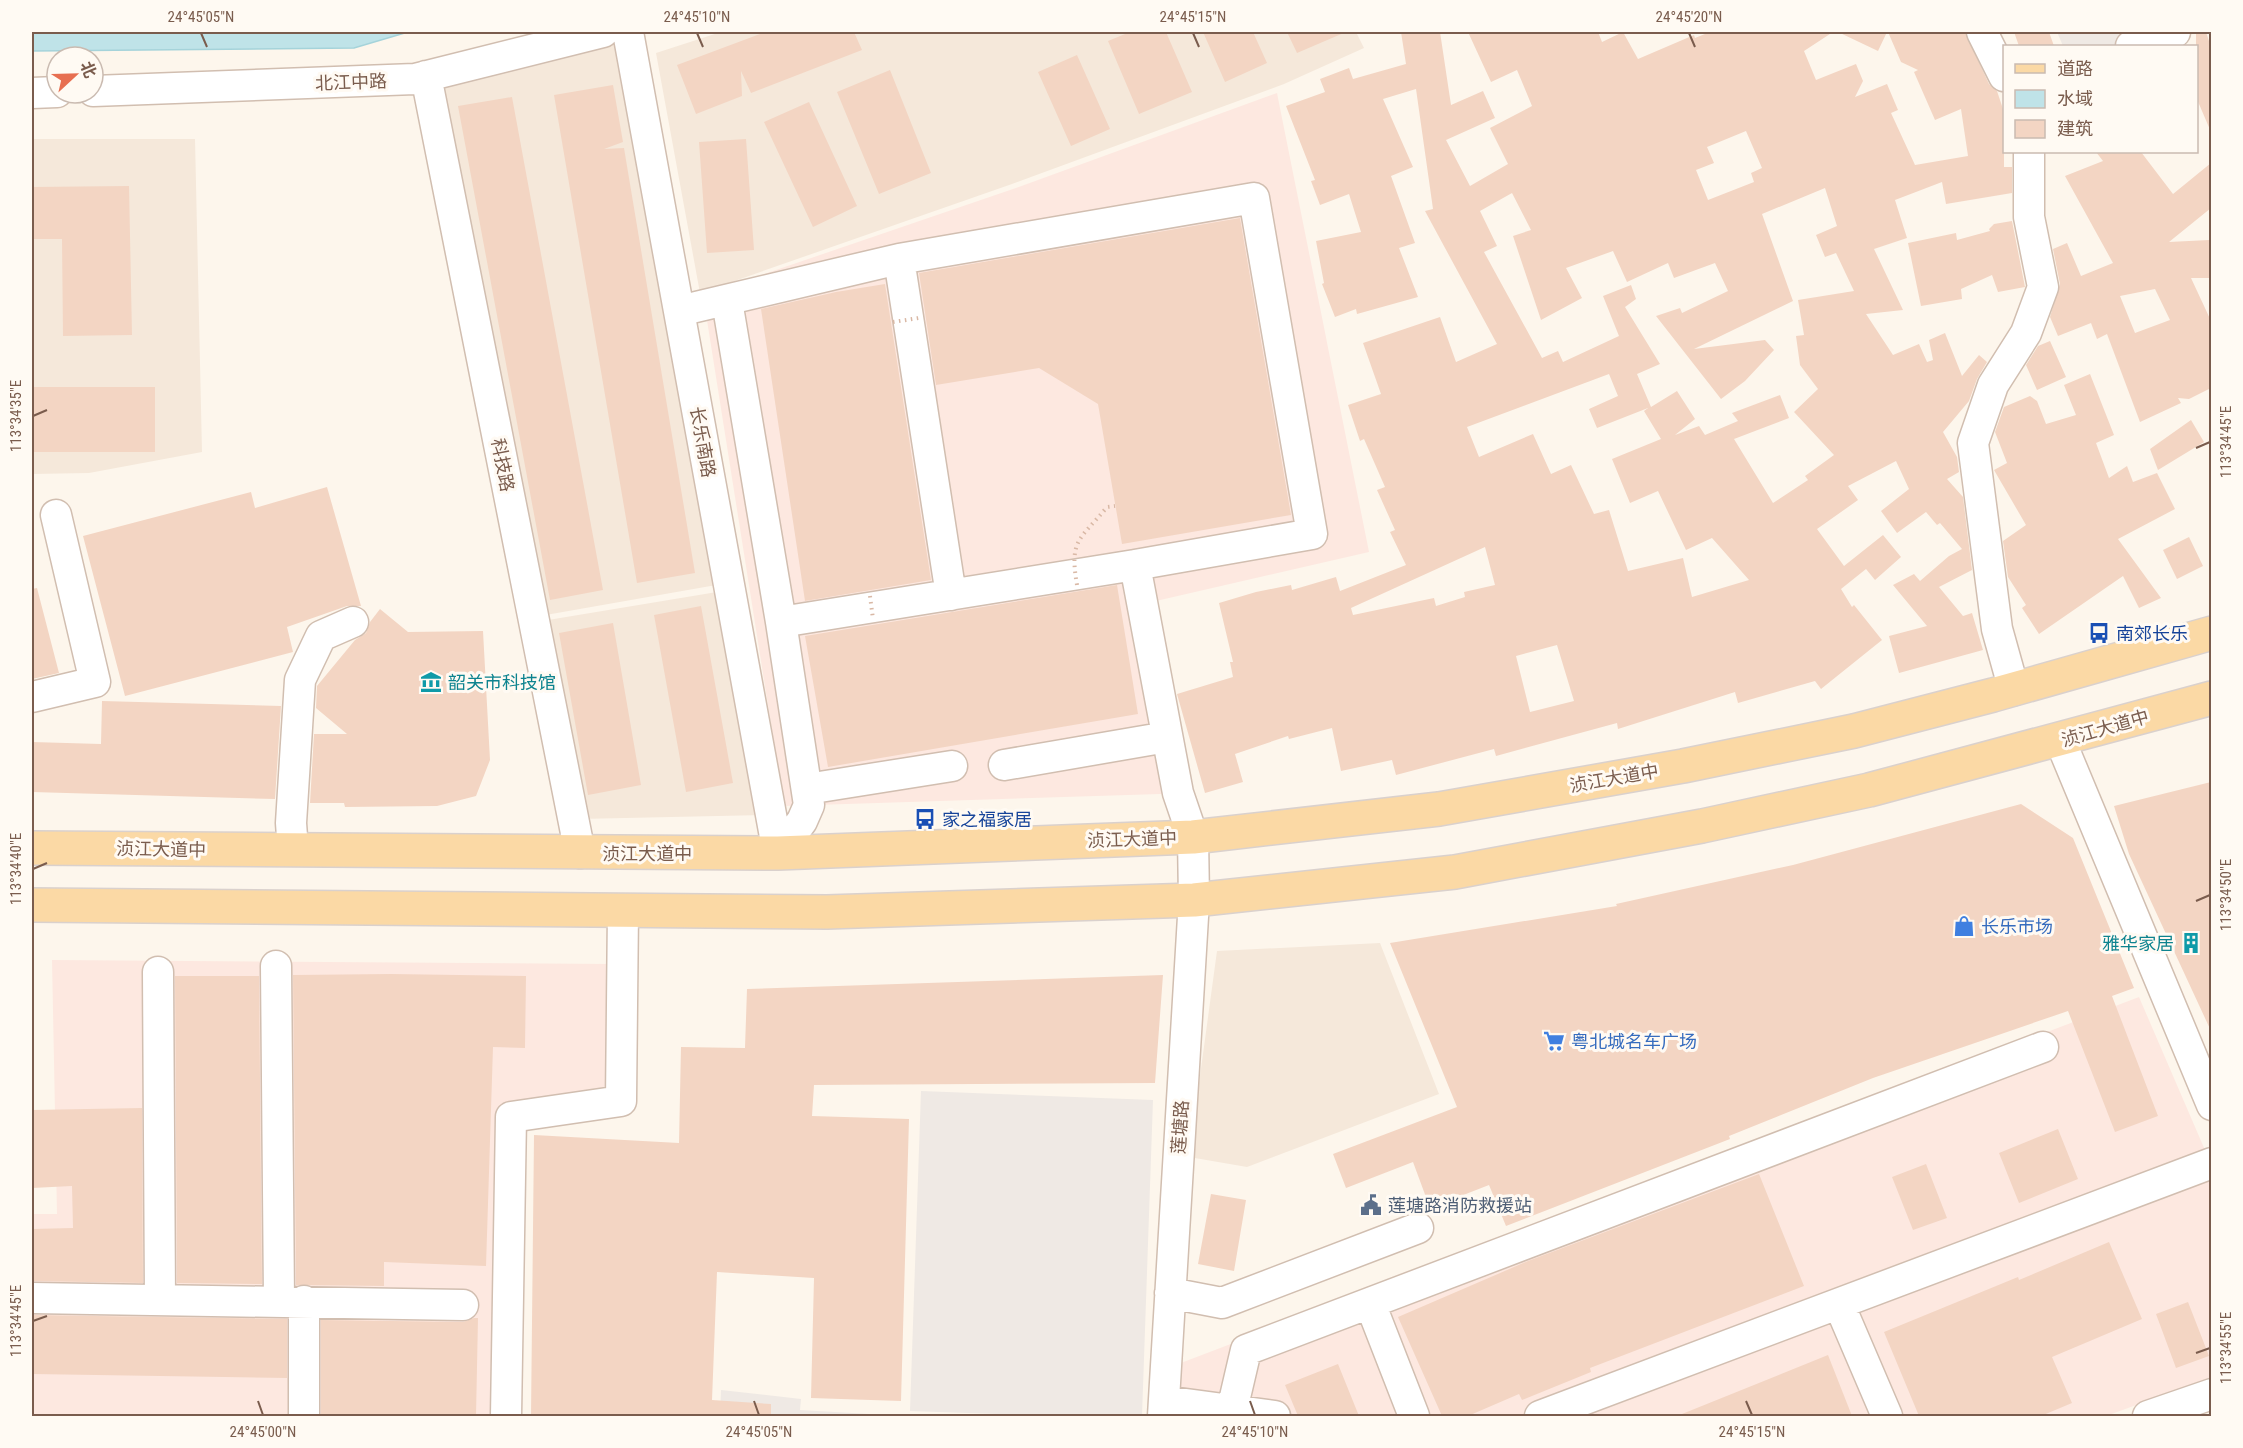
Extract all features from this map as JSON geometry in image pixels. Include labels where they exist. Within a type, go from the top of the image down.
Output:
[{"type":"main road","name":"浈江大道中","points":[[32,848],[778,853],[1193,837],[1439,809],[1683,766],[1854,731],[2014,690],[2211,633]]},
{"type":"main road","name":"浈江大道中","points":[[32,905],[827,912],[1194,900],[1467,870],[1702,826],[1869,790],[2211,698]]},
{"type":"street","name":"北江中路","points":[[105,91],[416,79],[603,32]]},
{"type":"street","name":"长乐南路","points":[[628,32],[778,853]]},
{"type":"street","points":[[1982,32],[2003,74]]},
{"type":"street","points":[[2134,45],[2175,32]]},
{"type":"street","name":"科技路","points":[[426,76],[580,853]]},
{"type":"street","points":[[2014,690],[1997,629],[1972,443],[1993,385],[2026,333],[2043,287],[2029,217],[2029,153]]},
{"type":"street","points":[[679,312],[899,259],[1254,198],[1312,534],[781,622]]},
{"type":"street","points":[[899,259],[951,595]]},
{"type":"street","points":[[727,301],[809,805],[802,821],[778,853]]},
{"type":"street","points":[[32,697],[94,682],[56,515]]},
{"type":"street","name":"莲塘路","points":[[1135,565],[1179,800],[1193,837],[1194,900],[1163,1408]]},
{"type":"street","points":[[293,850],[291,823],[300,680],[321,636],[353,622]]},
{"type":"street","points":[[1004,765],[1167,737]]},
{"type":"street","points":[[2060,740],[2211,1105]]},
{"type":"street","points":[[807,789],[952,766]]},
{"type":"street","points":[[506,1416],[511,1117],[621,1101],[623,910]]},
{"type":"street","points":[[276,966],[292,1301],[304,1416]]},
{"type":"street","points":[[158,972],[159,1300]]},
{"type":"street","points":[[1232,1410],[1246,1350],[2043,1047]]},
{"type":"street","points":[[1540,1416],[2211,1163]]},
{"type":"street","points":[[1170,1293],[1222,1303],[1418,1228]]},
{"type":"street","points":[[32,1298],[464,1305]]},
{"type":"street","points":[[1370,1303],[1414,1416]]},
{"type":"street","points":[[1839,1304],[1887,1416]]},
{"type":"street","points":[[2148,1416],[2211,1394]]},
{"type":"street","points":[[1163,1408],[1232,1410],[1275,1416]]},
{"type":"path","points":[[893,322],[919,318]]},
{"type":"path","points":[[1077,585],[1072,558],[1074,547],[1107,507],[1115,506]]},
{"type":"path","points":[[870,596],[873,619]]},
{"type":"shaded area","points":[[620,32],[722,584],[540,616],[432,81]]},
{"type":"shaded area","points":[[721,32],[1356,32],[1364,48],[1284,84],[1012,184],[700,293],[656,53]]},
{"type":"shaded area","points":[[2057,32],[2155,32],[2115,45],[2063,45]]},
{"type":"shaded area","points":[[1277,93],[1369,552],[1156,601],[1192,793],[784,806],[703,295],[1013,189]]},
{"type":"shaded area","points":[[32,139],[195,139],[202,452],[89,473],[32,474]]},
{"type":"shaded area","points":[[723,591],[764,815],[579,819],[542,621]]},
{"type":"shaded area","points":[[1380,943],[1439,1094],[1247,1167],[1189,1157],[1217,951]]},
{"type":"shaded area","points":[[52,960],[612,964],[611,1090],[502,1104],[493,1416],[32,1416],[32,1214],[57,1214]]},
{"type":"shaded area","points":[[2139,997],[2211,1164],[2211,1378],[2106,1416],[1172,1416],[1173,1366]]},
{"type":"shaded area","points":[[921,1091],[1153,1100],[1142,1416],[1055,1416],[910,1411]]},
{"type":"shaded area","points":[[721,1390],[801,1399],[800,1410],[904,1416],[720,1416]]},
{"type":"water","points":[[32,32],[408,32],[354,48],[105,50],[105,45],[45,45],[45,51],[32,51]]},
{"type":"building","points":[[765,32],[854,32],[862,50],[751,93],[741,71],[742,96],[696,114],[677,65]]},
{"type":"building","points":[[1130,32],[1166,32],[1192,92],[1139,114],[1108,41]]},
{"type":"building","points":[[1203,32],[1253,32],[1267,63],[1225,82]]},
{"type":"building","points":[[1287,32],[1346,32],[1297,53]]},
{"type":"building","points":[[1401,32],[1440,32],[1451,105],[1483,91],[1495,118],[1446,140],[1470,186],[1508,164],[1490,128],[1532,106],[1517,70],[1491,82],[1468,32],[1598,32],[1602,42],[1623,32],[1638,59],[1694,35],[1695,38],[1710,32],[1833,32],[1804,51],[1816,80],[1856,64],[1863,81],[1855,97],[1887,84],[1898,110],[1891,113],[1915,165],[1968,156],[1961,109],[1935,120],[1914,72],[1918,70],[1901,62],[1888,32],[1965,32],[1989,84],[1997,91],[2003,109],[2004,167],[2012,167],[2012,193],[1946,204],[1942,182],[1895,200],[1907,238],[1874,249],[1903,310],[1866,314],[1893,355],[1919,344],[1927,362],[1933,360],[1929,340],[1945,333],[1962,376],[1979,355],[1987,362],[1977,379],[1969,401],[1943,432],[1957,457],[1959,472],[1947,479],[1963,497],[1972,570],[1939,587],[1963,616],[1972,613],[1983,650],[1899,673],[1889,636],[1927,626],[1893,585],[1914,574],[1920,581],[1949,556],[1962,549],[1940,523],[1937,525],[1926,512],[1897,533],[1881,511],[1909,489],[1896,461],[1848,486],[1858,500],[1817,529],[1844,566],[1883,535],[1901,557],[1875,580],[1866,569],[1841,589],[1852,607],[1854,605],[1882,640],[1821,689],[1815,681],[1738,703],[1735,692],[1618,729],[1617,723],[1496,756],[1494,749],[1396,775],[1392,760],[1341,771],[1332,728],[1289,739],[1288,736],[1235,754],[1243,782],[1205,793],[1177,694],[1233,677],[1230,662],[1233,662],[1219,603],[1291,585],[1292,590],[1336,577],[1340,591],[1406,565],[1390,532],[1395,530],[1377,490],[1385,487],[1364,439],[1360,441],[1348,405],[1381,394],[1363,343],[1440,317],[1456,362],[1497,344],[1425,211],[1433,209],[1416,89],[1383,99],[1413,167],[1391,176],[1415,243],[1399,248],[1418,297],[1357,314],[1356,309],[1335,317],[1322,284],[1324,283],[1316,241],[1361,232],[1349,194],[1320,205],[1311,181],[1315,180],[1286,106],[1325,92],[1320,79],[1349,68],[1353,79],[1406,64]],"holes":[[[1746,131],[1762,168],[1751,173],[1754,182],[1708,200],[1696,170],[1714,163],[1707,147]],[[1825,188],[1837,226],[1816,235],[1825,257],[1836,253],[1854,291],[1798,300],[1804,335],[1796,336],[1800,365],[1818,389],[1794,412],[1834,455],[1805,476],[1808,480],[1773,503],[1734,439],[1789,418],[1780,395],[1732,413],[1738,421],[1705,435],[1699,426],[1675,435],[1695,419],[1677,391],[1651,407],[1637,374],[1660,364],[1625,307],[1636,299],[1631,285],[1603,296],[1619,336],[1563,362],[1558,351],[1542,358],[1484,252],[1497,246],[1480,211],[1512,193],[1531,230],[1513,236],[1541,320],[1582,298],[1566,268],[1613,251],[1627,282],[1668,263],[1674,278],[1715,263],[1728,291],[1682,313],[1680,308],[1656,316],[1721,399],[1745,381],[1774,350],[1765,340],[1694,349],[1793,301],[1762,214]],[[1609,374],[1618,396],[1589,409],[1597,428],[1648,408],[1644,411],[1661,439],[1612,459],[1630,503],[1658,491],[1686,550],[1712,538],[1749,580],[1692,597],[1683,558],[1628,571],[1609,510],[1594,514],[1571,465],[1551,474],[1533,434],[1479,457],[1467,427]],[[1485,547],[1495,585],[1464,592],[1465,597],[1436,606],[1434,598],[1353,615],[1351,608]],[[1557,645],[1574,701],[1530,712],[1516,656]]]},
{"type":"building","points":[[1838,32],[1887,32],[1878,51]]},
{"type":"building","points":[[2014,32],[2049,32],[2054,45],[2019,45]]},
{"type":"building","points":[[2196,32],[2206,32],[2211,47],[2211,132],[2198,102],[2198,45],[2196,45]]},
{"type":"building","points":[[1077,55],[1110,129],[1071,146],[1038,72]]},
{"type":"building","points":[[890,70],[931,173],[879,194],[837,92]]},
{"type":"building","points":[[613,85],[623,142],[604,149],[624,148],[695,573],[637,583],[554,95]]},
{"type":"building","points":[[512,97],[603,590],[550,600],[458,106]]},
{"type":"building","points":[[809,102],[857,206],[813,227],[764,122]]},
{"type":"building","points":[[746,139],[754,250],[707,253],[699,142]]},
{"type":"building","points":[[2097,153],[2142,153],[2173,194],[2211,163],[2211,208],[2169,242],[2209,240],[2210,278],[2191,278],[2211,321],[2211,388],[2189,399],[2178,398],[2181,403],[2140,422],[2107,334],[2097,339],[2091,323],[2058,336],[2050,317],[2060,284],[2053,249],[2067,243],[2081,276],[2113,263],[2065,176],[2103,161]],"holes":[[[2155,289],[2170,320],[2135,333],[2120,296]]]},
{"type":"building","points":[[129,186],[132,335],[63,336],[62,239],[32,239],[32,187]]},
{"type":"building","points":[[1240,218],[1291,515],[1122,544],[1098,404],[1039,368],[936,385],[919,273]]},
{"type":"building","points":[[2012,221],[2025,287],[1998,292],[1992,275],[1961,289],[1962,299],[1921,306],[1908,243],[1956,233],[1957,240],[1990,231],[1989,229],[1994,224]]},
{"type":"building","points":[[885,284],[931,580],[805,601],[761,309],[836,292]]},
{"type":"building","points":[[2050,341],[2066,377],[2037,390],[2026,365],[2038,346]]},
{"type":"building","points":[[2090,374],[2114,435],[2096,443],[2109,478],[2127,466],[2133,482],[2157,473],[2175,509],[2118,539],[2161,598],[2139,608],[2123,576],[2039,634],[2022,608],[2026,605],[2008,577],[2003,541],[2026,525],[1994,470],[2007,463],[1995,432],[2004,407],[2030,396],[2037,401],[2046,424],[2076,415],[2064,385]]},
{"type":"building","points":[[32,387],[155,387],[155,452],[32,452]]},
{"type":"building","points":[[2191,420],[2204,442],[2158,470],[2150,449]]},
{"type":"building","points":[[327,487],[361,606],[347,606],[287,627],[293,652],[125,696],[83,536],[251,492],[255,508]]},
{"type":"building","points":[[2189,537],[2203,566],[2177,579],[2163,550]]},
{"type":"building","points":[[1117,585],[1138,714],[828,767],[805,636]]},
{"type":"building","points":[[37,588],[59,673],[32,679],[32,589]]},
{"type":"building","points":[[701,606],[733,783],[686,792],[654,615]]},
{"type":"building","name":"韶关市科技馆","points":[[380,609],[408,632],[483,631],[490,760],[476,796],[437,806],[345,807],[344,803],[310,803],[314,734],[347,734],[316,708],[317,686],[355,640],[366,633],[370,622]]},
{"type":"building","points":[[613,623],[641,785],[588,795],[559,633]]},
{"type":"building","points":[[102,701],[281,706],[275,799],[32,792],[32,742],[101,744]]},
{"type":"building","name":"雅华家居","points":[[2211,782],[2211,1031],[2129,854],[2114,806]]},
{"type":"building","points":[[2021,804],[2073,838],[2134,988],[2112,996],[2158,1116],[2115,1132],[2068,1011],[1873,1078],[1729,1136],[1730,1139],[1506,1226],[1489,1185],[1430,1208],[1413,1162],[1346,1188],[1333,1154],[1457,1107],[1390,943],[1617,906],[1616,904],[1793,865]]},
{"type":"building","points":[[293,975],[526,976],[525,1048],[493,1047],[486,1266],[384,1262],[384,1286],[296,1285]]},
{"type":"building","points":[[1163,975],[1155,1083],[814,1085],[812,1116],[909,1119],[901,1401],[811,1398],[814,1278],[717,1272],[712,1400],[771,1404],[771,1416],[531,1416],[534,1135],[679,1143],[681,1047],[745,1048],[747,989]]},
{"type":"building","points":[[175,976],[259,976],[262,1284],[177,1283]]},
{"type":"building","points":[[142,1108],[143,1283],[32,1281],[32,1229],[73,1228],[72,1186],[32,1188],[32,1110]]},
{"type":"building","points":[[2058,1129],[2078,1179],[2019,1203],[1999,1153]]},
{"type":"building","points":[[1926,1164],[1947,1218],[1913,1230],[1892,1177]]},
{"type":"building","points":[[1759,1174],[1804,1286],[1590,1368],[1591,1372],[1522,1400],[1519,1394],[1468,1416],[1442,1416],[1398,1317],[1528,1261]]},
{"type":"building","points":[[1211,1194],[1246,1200],[1234,1271],[1198,1264]]},
{"type":"building","points":[[2109,1242],[2142,1319],[2052,1357],[2072,1403],[2041,1416],[1919,1416],[1884,1332],[2018,1277],[2019,1280]]},
{"type":"building","points":[[2188,1302],[2209,1356],[2176,1368],[2156,1314]]},
{"type":"building","points":[[32,1315],[287,1319],[287,1378],[32,1374]]},
{"type":"building","points":[[478,1318],[476,1416],[321,1416],[321,1320],[463,1322]]},
{"type":"building","points":[[1828,1355],[1852,1416],[1677,1416]]},
{"type":"building","points":[[1338,1364],[1359,1416],[1298,1416],[1285,1385]]},
{"type":"place","name":"南郊长乐","points":[[2099,633]]},
{"type":"place","name":"韶关市科技馆","points":[[431,682]]},
{"type":"place","name":"家之福家居","points":[[925,819]]},
{"type":"place","name":"长乐市场","points":[[1964,926]]},
{"type":"place","name":"雅华家居","points":[[2191,943]]},
{"type":"place","name":"粤北城名车广场","points":[[1554,1041]]},
{"type":"place","name":"莲塘路消防救援站","points":[[1371,1205]]}]
